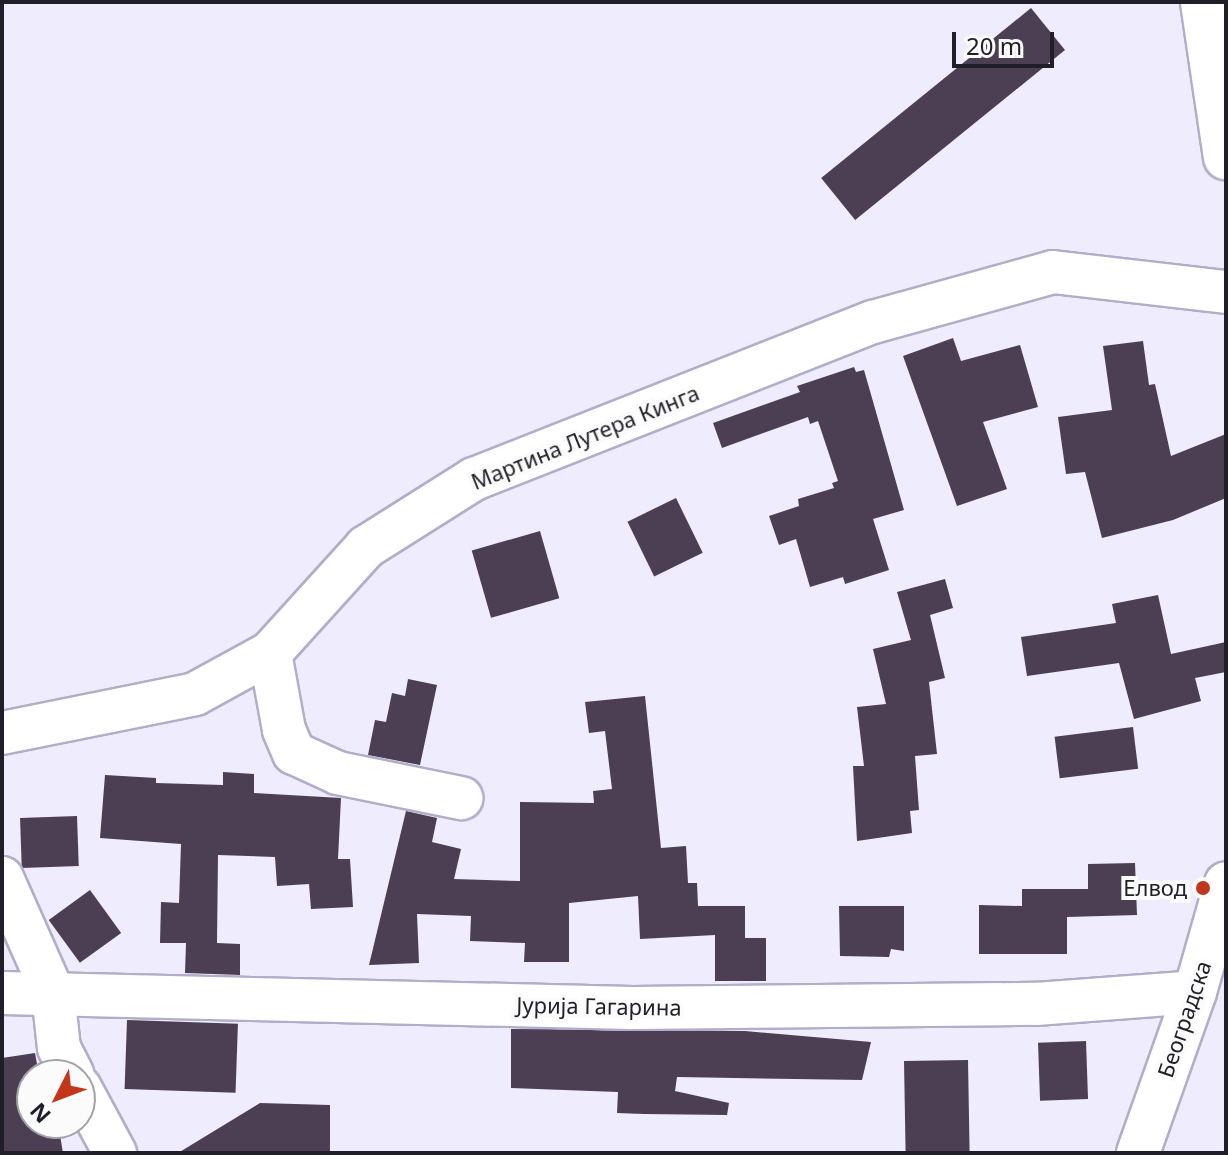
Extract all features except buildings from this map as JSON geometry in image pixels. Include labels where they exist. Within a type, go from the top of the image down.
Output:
[{"type":"main road","points":[[1203,2],[1226,157]]},
{"type":"street","name":"Мартина Лутера Кинга","points":[[2,733],[195,694],[270,653],[366,547],[474,479],[873,322],[1053,272],[1226,292]]},
{"type":"street","points":[[270,653],[284,730],[294,753],[338,773],[461,798]]},
{"type":"street","points":[[2,878],[53,993],[59,1048],[65,1059]]},
{"type":"street","name":"Београдска","points":[[1138,1153],[1195,992],[1226,883]]},
{"type":"street","name":"Јурија Гагарина","points":[[2,993],[632,1008],[1036,1004],[1195,992]]},
{"type":"street","points":[[96,1118],[115,1153]]},
{"type":"place","name":"Елвод","points":[[1203,888]]}]
